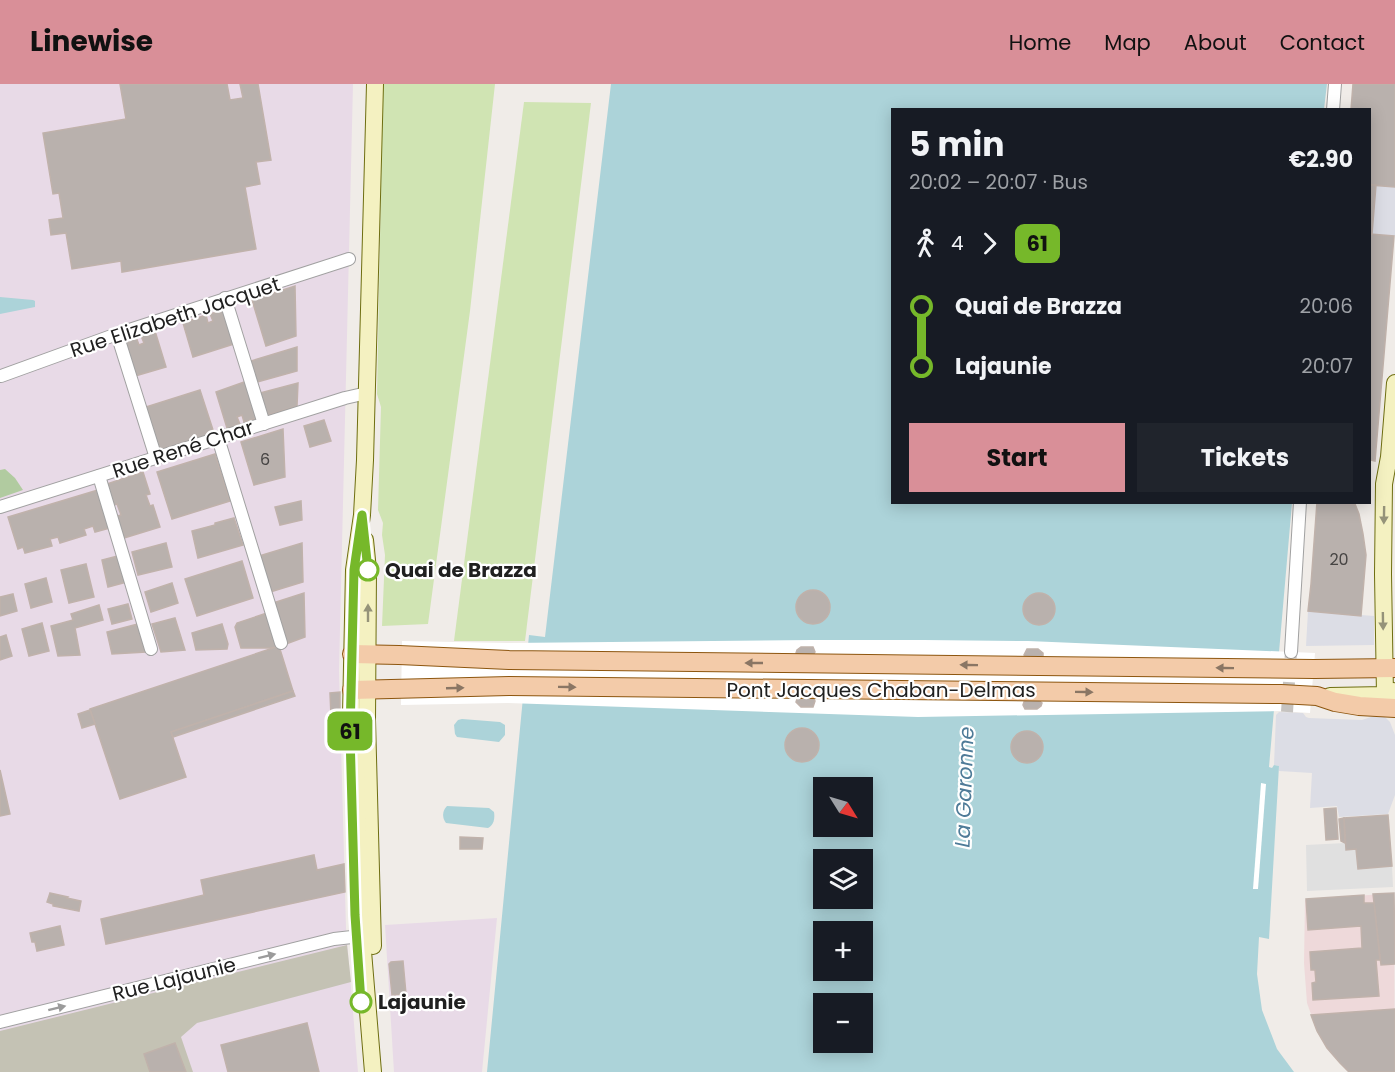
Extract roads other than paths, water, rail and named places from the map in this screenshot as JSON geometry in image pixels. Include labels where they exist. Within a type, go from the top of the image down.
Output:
[{"type":"main road","points":[[373,1072],[361,936],[355,734],[351,714],[359,690],[368,570],[362,515],[375,84]]},
{"type":"main road","points":[[1393,701],[1383,574],[1395,382]]},
{"type":"main road","name":"Pont Jacques Chaban-Delmas","points":[[360,654],[509,660],[1287,660],[1389,668]]},
{"type":"main road","name":"Pont Jacques Chaban-Delmas","points":[[359,690],[509,686],[1281,694],[1317,696],[1359,706],[1393,701]]},
{"type":"main road","points":[[361,936],[373,975],[380,1072]]},
{"type":"street","points":[[1332,108],[1335,84]]},
{"type":"street","name":"Rue Elizabeth Jacquet","points":[[1,376],[117,334],[349,259]]},
{"type":"street","points":[[225,298],[264,424]]},
{"type":"street","points":[[117,334],[156,458]]},
{"type":"street","name":"Rue René Char","points":[[0,507],[367,393]]},
{"type":"street","points":[[218,438],[281,643]]},
{"type":"street","points":[[99,476],[152,648]]},
{"type":"street","points":[[1287,660],[1300,504]]},
{"type":"street","name":"Rue Lajaunie","points":[[0,1022],[361,936]]},
{"type":"water","name":"La Garonne","points":[[611,84],[1327,84],[1324,108],[891,108],[891,504],[1292,504],[1269,767],[1279,766],[1269,939],[1259,937],[1257,974],[1262,1010],[1277,1049],[1294,1072],[487,1072],[529,635],[545,637]]},
{"type":"water","points":[[0,297],[33,300],[35,307],[0,314]]},
{"type":"water","points":[[462,719],[500,722],[505,725],[505,735],[499,742],[457,737],[454,725]]},
{"type":"water","points":[[447,806],[489,808],[494,812],[494,821],[488,828],[446,823],[443,815]]},
{"type":"tunnel","points":[[1287,712],[1291,652]]},
{"type":"place","name":"Quai de Brazza","points":[[368,570]]},
{"type":"place","name":"Lajaunie","points":[[361,1002]]}]
